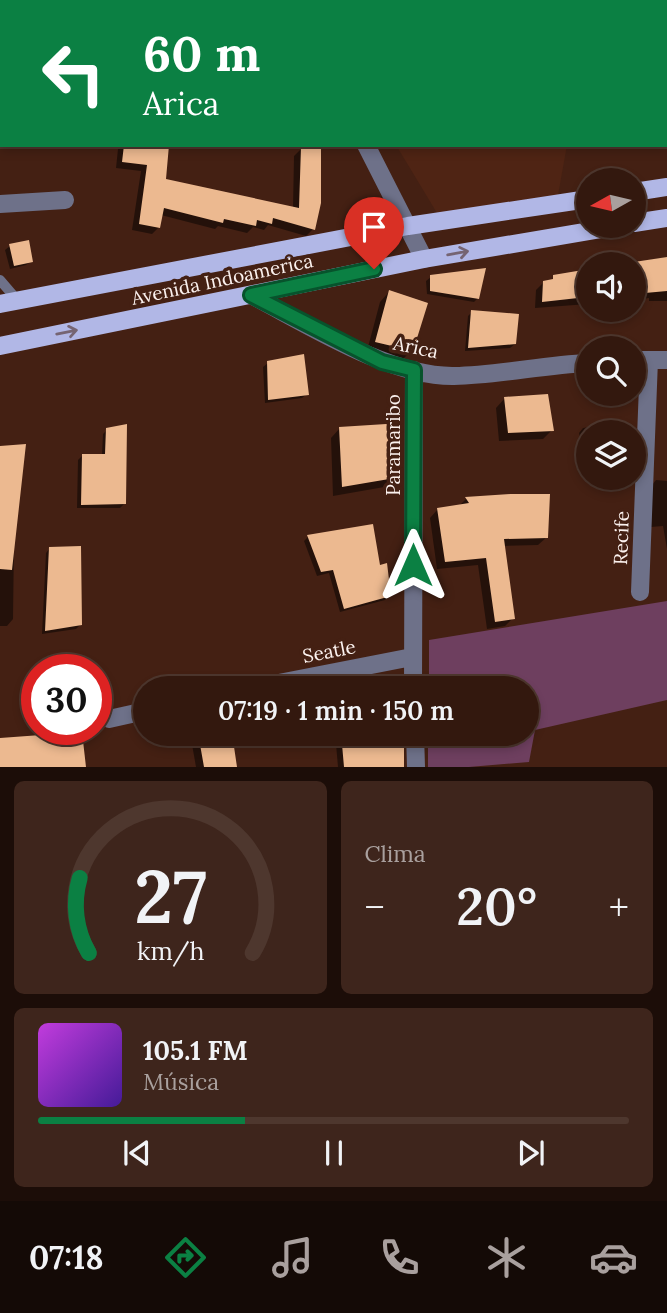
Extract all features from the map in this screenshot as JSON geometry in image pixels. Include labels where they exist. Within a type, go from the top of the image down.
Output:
[{"type":"main road","points":[[646,190],[667,187]]},
{"type":"main road","name":"Avenida Indoamerica","points":[[9,302],[408,226],[576,201]]},
{"type":"main road","points":[[646,221],[667,218]]},
{"type":"main road","name":"Avenida Indoamerica","points":[[0,346],[424,258],[576,233]]},
{"type":"street","points":[[367,147],[424,258]]},
{"type":"street","points":[[0,204],[65,200]]},
{"type":"street","name":"Arica","points":[[251,295],[382,362],[414,370],[452,376],[576,364]]},
{"type":"street","name":"Recife","points":[[640,592],[650,360]]},
{"type":"street","name":"Paramaribo","points":[[413,676],[414,370]]},
{"type":"street","name":"Seatle","points":[[315,676],[412,657]]},
{"type":"street","points":[[112,718],[133,714]]},
{"type":"street","points":[[415,746],[416,767]]},
{"type":"lane","points":[[0,280],[9,302]]},
{"type":"shaded area","points":[[397,147],[567,147],[558,195],[437,213]]},
{"type":"shaded area","points":[[667,601],[667,700],[539,729],[539,676],[429,676],[429,640]]},
{"type":"shaded area","points":[[428,746],[532,746],[529,762],[428,767]]},
{"type":"building","points":[[124,147],[169,147],[166,179],[299,208],[301,147],[321,148],[321,203],[315,230],[273,218],[272,224],[257,220],[256,226],[224,219],[223,223],[164,208],[160,228],[139,224],[147,165],[122,162]]},
{"type":"building","points":[[29,240],[33,262],[14,266],[9,244]]},
{"type":"building","points":[[667,257],[667,291],[646,293],[646,260]]},
{"type":"building","points":[[486,268],[479,299],[430,291],[430,275]]},
{"type":"building","points":[[576,271],[576,298],[542,302],[543,281],[553,279],[553,275]]},
{"type":"building","points":[[389,290],[428,303],[413,351],[375,342]]},
{"type":"building","points":[[471,310],[519,314],[516,344],[468,348]]},
{"type":"building","points":[[304,354],[309,395],[268,400],[267,361]]},
{"type":"building","points":[[548,394],[554,431],[508,433],[504,397]]},
{"type":"building","points":[[402,423],[401,477],[342,487],[339,427]]},
{"type":"building","points":[[127,424],[126,504],[81,505],[82,454],[105,454],[106,428]]},
{"type":"building","points":[[26,444],[12,570],[0,569],[0,446]]},
{"type":"building","points":[[550,494],[548,538],[504,539],[515,619],[495,622],[486,558],[445,562],[437,508],[469,503],[465,497]]},
{"type":"building","points":[[373,524],[380,565],[387,563],[391,596],[344,609],[333,570],[321,572],[307,535]]},
{"type":"building","points":[[81,546],[82,625],[45,631],[49,547]]},
{"type":"building","points":[[21,736],[21,745],[83,745],[86,767],[0,767],[0,738]]},
{"type":"building","points":[[200,746],[234,746],[237,767],[204,767]]},
{"type":"building","points":[[342,746],[404,746],[404,767],[344,767]]},
{"type":"route","points":[[374,269],[251,295],[382,362],[414,370],[413,565]]}]
